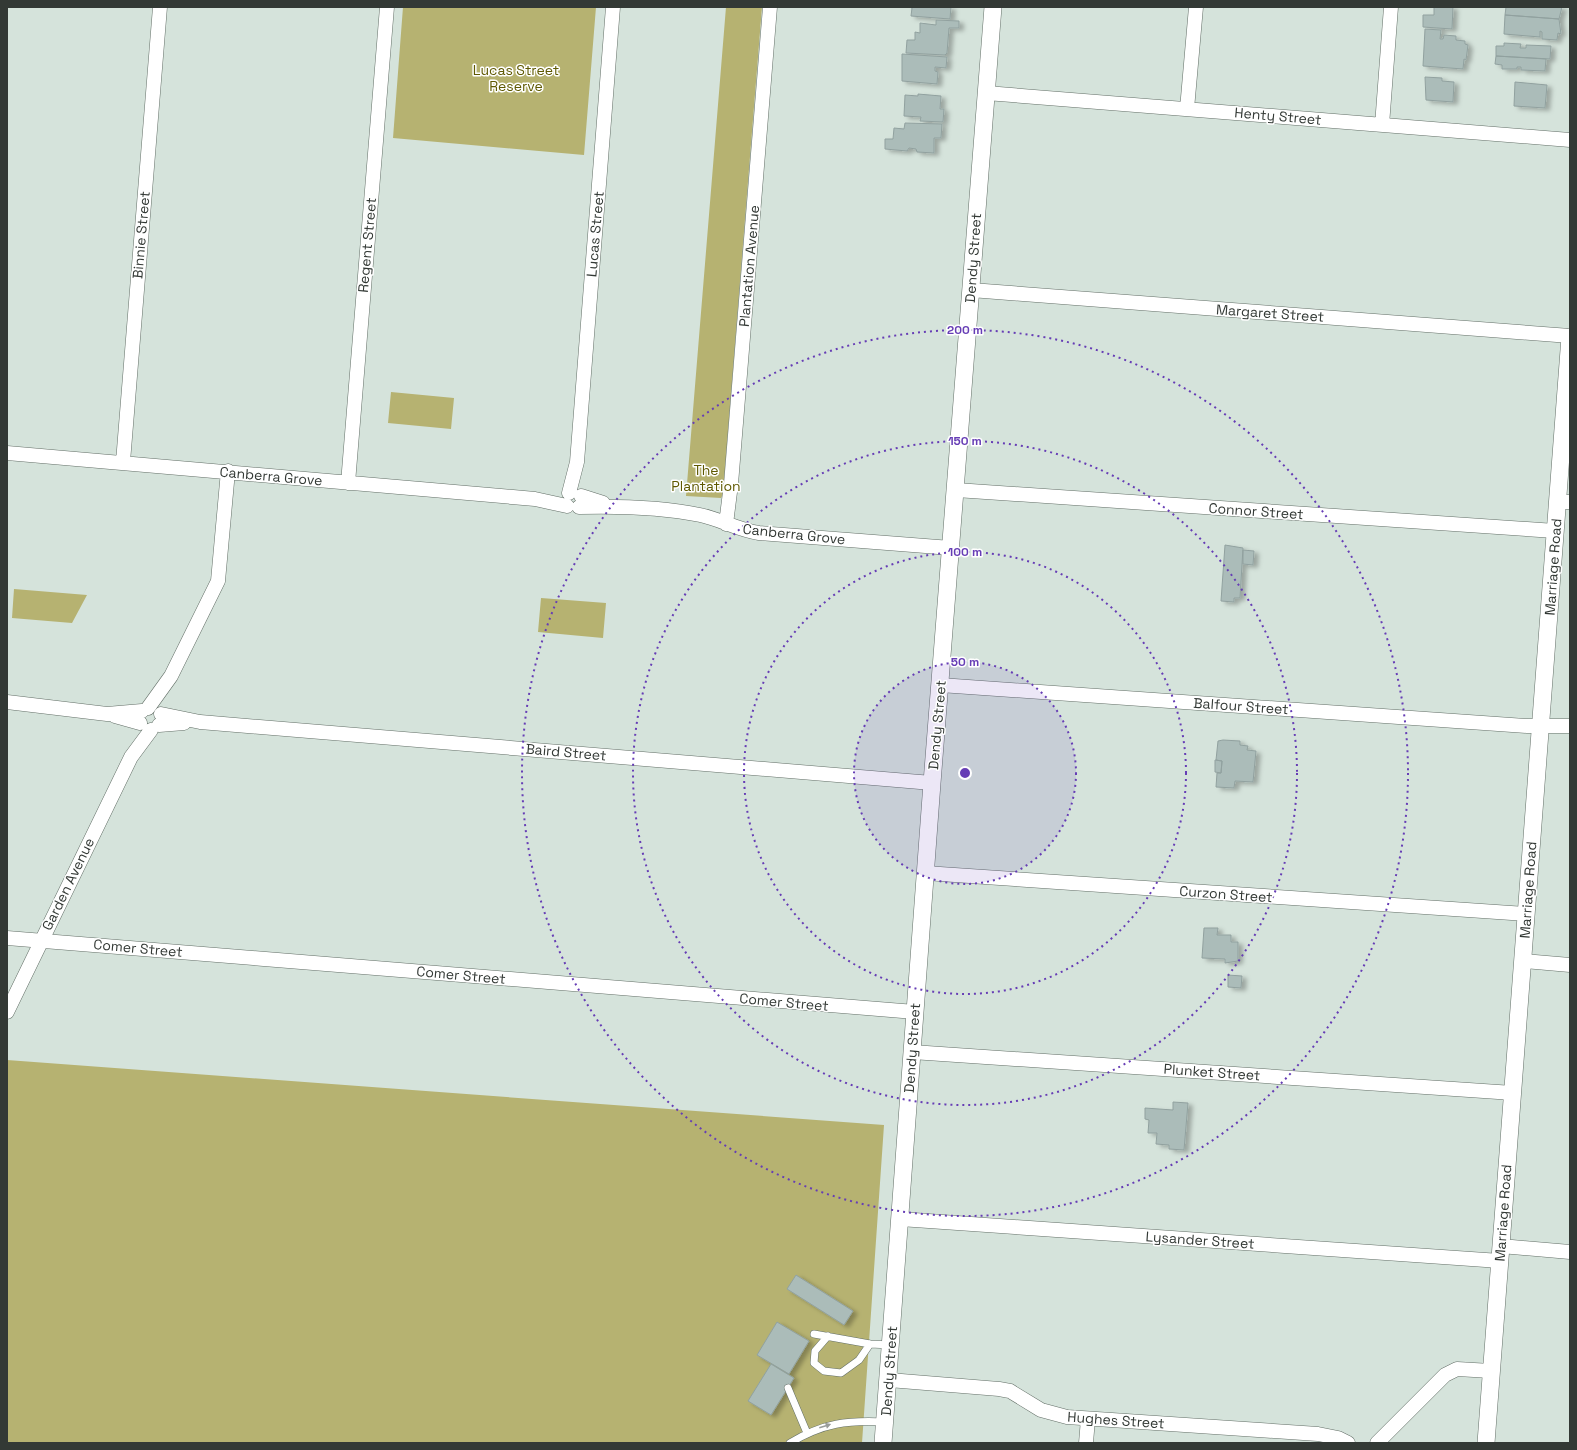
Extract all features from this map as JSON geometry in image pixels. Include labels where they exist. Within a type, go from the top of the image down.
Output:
[{"type":"street","name":"Binnie Street","points":[[123,462],[160,7]]},
{"type":"street","name":"Regent Street","points":[[348,483],[387,7]]},
{"type":"street","name":"Lucas Street","points":[[574,499],[613,7]]},
{"type":"street","name":"Plantation Avenue","points":[[726,524],[732,484],[770,7]]},
{"type":"street","name":"Dendy Street","points":[[884,1443],[932,783],[993,7]]},
{"type":"street","points":[[1187,108],[1196,7]]},
{"type":"street","points":[[1382,125],[1391,7]]},
{"type":"street","name":"Henty Street","points":[[986,93],[1570,140]]},
{"type":"street","name":"Margaret Street","points":[[971,290],[1570,337]]},
{"type":"street","name":"Marriage Road","points":[[1486,1443],[1555,531],[1564,502],[1570,337]]},
{"type":"street","name":"Canberra Grove","points":[[7,453],[536,499],[574,499],[615,506],[700,515],[748,532],[951,548]]},
{"type":"street","name":"Garden Avenue","points":[[7,1012],[218,581],[228,472]]},
{"type":"street","name":"Connor Street","points":[[956,490],[1555,531]]},
{"type":"street","name":"Balfour Street","points":[[940,685],[1527,726],[1570,726]]},
{"type":"street","name":"Baird Street","points":[[7,702],[150,719],[932,783]]},
{"type":"street","name":"Curzon Street","points":[[926,873],[1526,914]]},
{"type":"street","name":"Comer Street","points":[[7,938],[915,1012]]},
{"type":"street","points":[[1523,961],[1570,965]]},
{"type":"street","name":"Plunket Street","points":[[912,1052],[1513,1093]]},
{"type":"street","name":"Lysander Street","points":[[900,1219],[1500,1254],[1570,1252]]},
{"type":"street","points":[[1377,1443],[1445,1375],[1457,1369],[1491,1371]]},
{"type":"street","name":"Hughes Street","points":[[888,1380],[1010,1391],[1041,1410],[1068,1417],[1318,1434],[1348,1443]]},
{"type":"street","points":[[1086,1443],[1088,1418]]},
{"type":"lane","points":[[814,1334],[870,1344],[891,1345]]},
{"type":"lane","points":[[828,1336],[815,1351],[814,1363],[824,1371],[841,1373],[859,1360],[870,1344]]},
{"type":"lane","points":[[788,1388],[807,1433]]},
{"type":"lane","points":[[790,1443],[807,1433],[830,1424],[845,1422],[885,1422]]},
{"type":"green space","name":"Lucas Street Reserve","points":[[403,7],[596,7],[584,155],[393,138]]},
{"type":"green space","name":"The Plantation","points":[[726,7],[762,7],[723,494],[721,498],[686,496]]},
{"type":"green space","points":[[391,392],[454,398],[451,429],[388,423]]},
{"type":"green space","points":[[14,589],[87,595],[72,623],[12,618]]},
{"type":"green space","points":[[541,598],[606,603],[603,638],[538,632]]},
{"type":"green space","points":[[7,1060],[884,1125],[862,1443],[7,1443]]},
{"type":"building","points":[[909,7],[951,7],[950,19],[911,16],[912,8]]},
{"type":"building","points":[[1434,7],[1453,7],[1452,29],[1423,27],[1423,15],[1434,15]]},
{"type":"building","points":[[1506,7],[1562,7],[1559,19],[1505,15]]},
{"type":"building","points":[[1505,15],[1559,19],[1561,34],[1558,33],[1557,40],[1542,39],[1542,32],[1540,31],[1540,37],[1504,34]]},
{"type":"building","points":[[936,20],[959,21],[959,28],[949,28],[947,53],[945,55],[906,53],[907,40],[915,40],[915,32],[920,33],[920,23],[936,25]]},
{"type":"building","points":[[1425,29],[1441,30],[1440,39],[1443,39],[1444,35],[1456,36],[1456,40],[1465,41],[1465,44],[1468,45],[1463,69],[1423,66]]},
{"type":"building","points":[[1504,43],[1521,44],[1520,48],[1526,48],[1526,45],[1551,46],[1550,59],[1496,56],[1496,46],[1504,46]]},
{"type":"building","points":[[902,54],[947,57],[946,68],[935,67],[935,71],[938,72],[937,84],[902,81]]},
{"type":"building","points":[[1496,56],[1546,59],[1545,71],[1521,70],[1521,67],[1517,67],[1517,69],[1502,69],[1502,65],[1495,64]]},
{"type":"building","points":[[1425,77],[1442,78],[1442,81],[1454,82],[1453,102],[1426,100]]},
{"type":"building","points":[[1515,82],[1547,85],[1545,108],[1514,106]]},
{"type":"building","points":[[918,94],[941,96],[940,109],[944,109],[943,122],[920,121],[921,117],[904,116],[905,95],[918,96]]},
{"type":"building","points":[[905,123],[942,124],[941,138],[934,138],[934,153],[917,152],[916,149],[909,148],[907,151],[885,149],[885,139],[893,139],[894,128],[904,129]]},
{"type":"building","points":[[1225,545],[1243,548],[1240,598],[1234,598],[1234,602],[1221,601]]},
{"type":"building","points":[[1243,550],[1254,551],[1253,565],[1243,564]]},
{"type":"building","points":[[1218,741],[1240,741],[1240,745],[1248,746],[1247,750],[1256,751],[1253,782],[1235,781],[1234,788],[1216,787],[1217,773],[1221,773],[1222,761],[1216,760]]},
{"type":"building","points":[[1215,760],[1222,761],[1221,773],[1215,772]]},
{"type":"building","points":[[1204,928],[1218,928],[1217,935],[1231,935],[1231,942],[1238,942],[1238,961],[1225,963],[1225,959],[1202,958]]},
{"type":"building","points":[[1228,975],[1242,976],[1241,988],[1228,987]]},
{"type":"building","points":[[1173,1102],[1188,1103],[1184,1150],[1169,1149],[1169,1145],[1156,1144],[1157,1133],[1148,1133],[1149,1120],[1145,1119],[1145,1108],[1173,1110]]},
{"type":"building","points":[[796,1275],[853,1311],[844,1325],[787,1289]]},
{"type":"building","points":[[777,1322],[809,1341],[789,1374],[757,1355]]},
{"type":"building","points":[[771,1364],[794,1378],[771,1415],[748,1401]]}]
